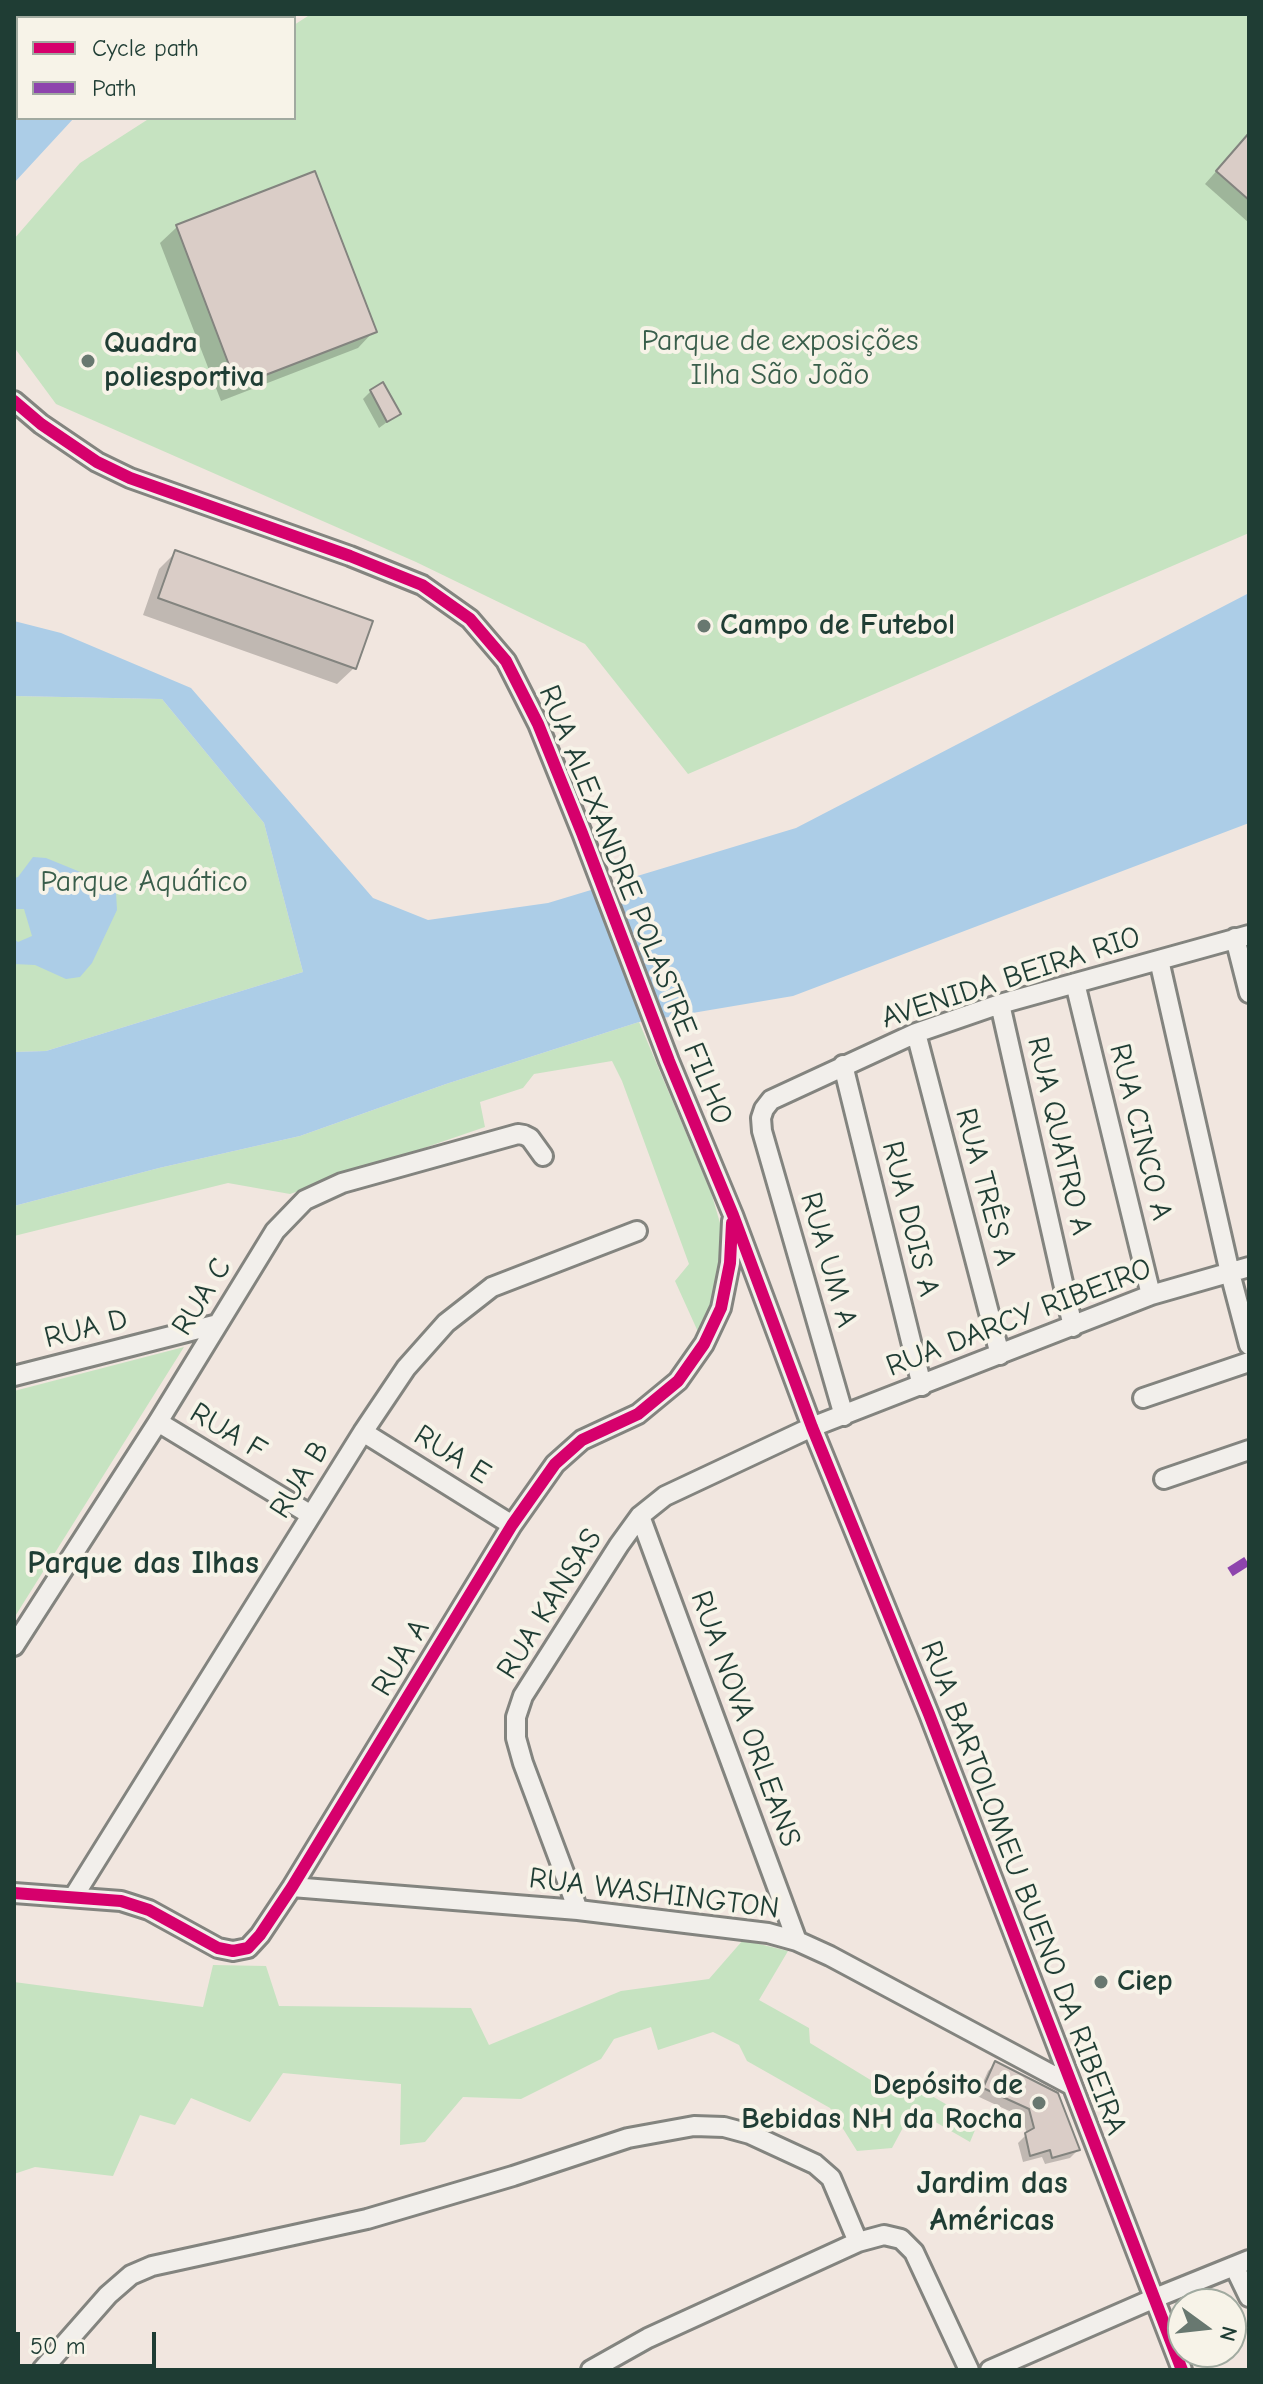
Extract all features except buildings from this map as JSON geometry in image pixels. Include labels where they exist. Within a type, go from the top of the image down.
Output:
[{"type":"street","name":"RUA ALEXANDRE POLASTRE FILHO","points":[[14,401],[41,424],[97,462],[130,478],[350,556],[422,585],[470,619],[506,661],[538,724],[582,833],[669,1061],[733,1215],[812,1427]]},
{"type":"street","name":"AVENIDA BEIRA RIO","points":[[761,1118],[771,1100],[916,1033],[1000,1004],[1242,937]]},
{"type":"street","points":[[1242,937],[1249,993]]},
{"type":"street","points":[[1159,960],[1249,1345]]},
{"type":"street","name":"RUA CINCO A","points":[[1075,983],[1151,1295]]},
{"type":"street","name":"RUA QUATRO A","points":[[1000,1004],[1073,1327]]},
{"type":"street","name":"RUA TRÊS A","points":[[916,1033],[1000,1355]]},
{"type":"street","name":"RUA DOIS A","points":[[843,1065],[922,1386]]},
{"type":"street","name":"RUA UM A","points":[[761,1118],[762,1131],[844,1416]]},
{"type":"street","name":"RUA C","points":[[14,1646],[158,1422],[275,1231],[305,1200],[342,1183],[518,1134],[530,1138],[543,1156]]},
{"type":"street","name":"RUA A","points":[[14,1893],[121,1901],[149,1910],[218,1948],[233,1951],[248,1948],[292,1887],[512,1525],[555,1464],[582,1440],[638,1414],[648,1406],[678,1381],[704,1344],[721,1308],[730,1263],[733,1215]]},
{"type":"street","name":"RUA B","points":[[74,1896],[406,1368],[446,1323],[492,1287],[637,1231]]},
{"type":"street","name":"RUA DARCY RIBEIRO","points":[[812,1427],[1151,1295],[1249,1267]]},
{"type":"street","name":"RUA D","points":[[14,1376],[218,1324]]},
{"type":"street","points":[[1143,1398],[1249,1362]]},
{"type":"street","name":"RUA F","points":[[158,1422],[311,1515]]},
{"type":"street","name":"RUA KANSAS","points":[[578,1910],[516,1738],[516,1717],[523,1696],[640,1516],[665,1496],[812,1427]]},
{"type":"street","name":"RUA BARTOLOMEU BUENO DA RIBEIRA","points":[[812,1427],[929,1714],[1182,2370]]},
{"type":"street","name":"RUA E","points":[[363,1432],[512,1525]]},
{"type":"street","points":[[1164,1479],[1249,1450]]},
{"type":"street","name":"RUA NOVA ORLEANS","points":[[640,1516],[797,1941]]},
{"type":"street","name":"RUA WASHINGTON","points":[[292,1887],[578,1910],[735,1928],[797,1941],[1071,2085]]},
{"type":"street","points":[[42,2370],[108,2295],[131,2275],[152,2266],[367,2219],[628,2138],[694,2126],[724,2127],[750,2134],[815,2164],[831,2178],[858,2242]]},
{"type":"street","points":[[591,2370],[648,2338],[858,2242],[884,2235],[901,2239],[914,2252],[969,2370]]},
{"type":"street","points":[[990,2370],[1242,2263],[1249,2297]]},
{"type":"green space","name":"Parque de exposições Ilha São João","points":[[311,14],[1249,14],[1249,533],[688,774],[585,644],[416,562],[56,404],[14,347],[14,239],[80,163],[147,120],[296,120],[296,24]]},
{"type":"green space","name":"Parque Aquático","points":[[14,696],[162,699],[264,823],[303,972],[46,1051],[14,1052]]},
{"type":"green space","points":[[639,1022],[711,1192],[720,1223],[721,1255],[715,1299],[699,1334],[675,1281],[689,1264],[612,1061],[534,1074],[523,1088],[480,1102],[485,1127],[290,1194],[228,1183],[14,1236],[14,1206],[159,1168],[300,1136],[446,1084]]},
{"type":"green space","points":[[184,1347],[14,1618],[14,1391]]},
{"type":"green space","points":[[743,1940],[788,1951],[759,2000],[809,2028],[810,2043],[887,2090],[903,2079],[978,2123],[970,2142],[913,2109],[892,2148],[857,2151],[830,2108],[747,2061],[739,2045],[713,2032],[658,2050],[651,2027],[614,2039],[601,2059],[521,2099],[463,2097],[425,2142],[400,2145],[401,2084],[283,2073],[250,2122],[191,2098],[175,2125],[140,2115],[113,2176],[35,2167],[14,2174],[14,1982],[203,2007],[213,1965],[266,1966],[279,2006],[471,2008],[489,2045],[621,1991],[709,1979]]},
{"type":"water","points":[[14,14],[209,14],[16,16],[16,120],[72,120],[14,183]]},
{"type":"water","points":[[1249,593],[1249,823],[793,996],[639,1022],[446,1084],[300,1136],[159,1168],[14,1206],[14,1052],[46,1051],[303,972],[264,823],[162,699],[14,696],[14,621],[61,633],[191,688],[373,898],[428,920],[548,903],[796,828]]},
{"type":"water","points":[[33,857],[46,858],[100,880],[116,892],[117,910],[92,963],[80,977],[66,979],[35,965],[14,964],[14,939],[18,942],[32,936],[24,909],[14,909],[14,878]]},
{"type":"marked path","points":[[1230,1572],[1249,1560]]},
{"type":"cycle path","points":[[14,401],[41,424],[97,462],[130,478],[350,556],[422,585],[470,619],[506,661],[538,724],[582,833],[669,1061],[733,1215],[812,1427],[929,1714],[1182,2370]]},
{"type":"cycle path","points":[[14,1893],[121,1901],[149,1910],[218,1948],[233,1951],[248,1948],[292,1887],[512,1525],[555,1464],[582,1440],[638,1414],[678,1381],[704,1344],[721,1308],[730,1263],[732,1223]]},
{"type":"place","name":"Quadra poliesportiva","points":[[88,361]]},
{"type":"place","name":"Campo de Futebol","points":[[704,626]]},
{"type":"place","name":"Ciep","points":[[1101,1982]]},
{"type":"place","name":"Depósito de Bebidas NH da Rocha","points":[[1039,2103]]},
{"type":"district","name":"Parque das Ilhas","points":[[143,1564]]},
{"type":"district","name":"Jardim das Américas","points":[[992,2202]]}]
